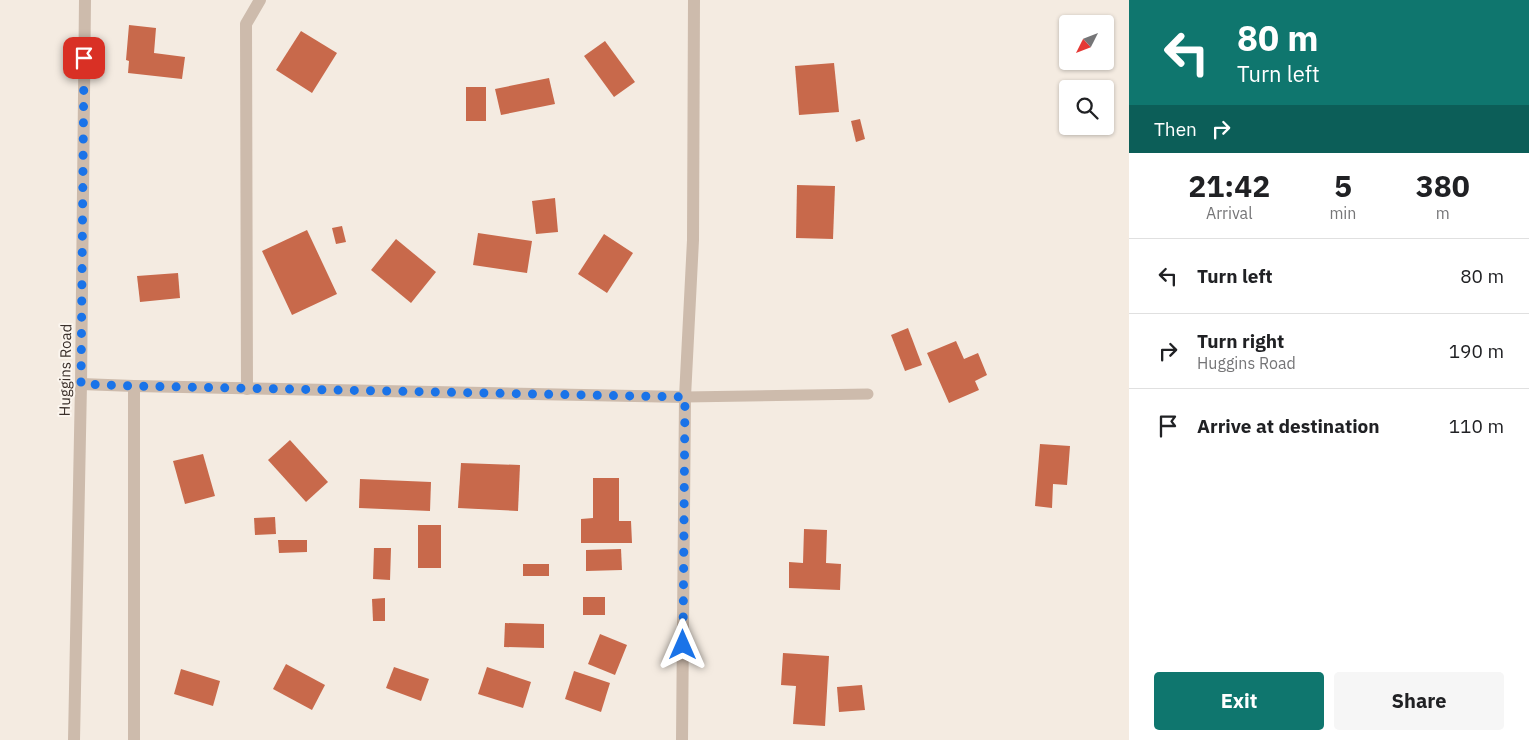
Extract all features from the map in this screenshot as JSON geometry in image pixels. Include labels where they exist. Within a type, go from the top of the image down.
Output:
[{"type":"street","name":"Huggins Road","points":[[74,740],[81,384],[85,0]]},
{"type":"street","points":[[247,389],[246,24],[260,0]]},
{"type":"street","points":[[682,740],[685,397],[693,240],[694,0]]},
{"type":"street","points":[[81,384],[685,397]]},
{"type":"street","points":[[134,386],[134,740]]},
{"type":"lane","points":[[685,397],[868,394]]},
{"type":"building","points":[[129,25],[156,28],[154,53],[185,57],[182,79],[128,73],[129,61],[126,60]]},
{"type":"building","points":[[301,31],[337,53],[312,93],[276,70]]},
{"type":"building","points":[[605,41],[635,82],[614,97],[584,56]]},
{"type":"building","points":[[834,63],[839,112],[799,115],[795,66]]},
{"type":"building","points":[[549,78],[555,104],[501,115],[495,89]]},
{"type":"building","points":[[466,87],[486,87],[486,121],[466,121]]},
{"type":"building","points":[[860,119],[865,139],[856,142],[851,121]]},
{"type":"building","points":[[797,185],[835,186],[833,239],[796,238]]},
{"type":"building","points":[[555,198],[558,232],[536,234],[532,201]]},
{"type":"building","points":[[342,226],[346,242],[336,244],[332,228]]},
{"type":"building","points":[[307,230],[337,294],[292,315],[262,251]]},
{"type":"building","points":[[478,233],[532,241],[527,273],[473,265]]},
{"type":"building","points":[[604,234],[633,253],[607,293],[578,274]]},
{"type":"building","points":[[396,239],[436,272],[411,303],[371,270]]},
{"type":"building","points":[[178,273],[180,298],[140,302],[137,276]]},
{"type":"building","points":[[908,328],[922,365],[905,371],[891,335]]},
{"type":"building","points":[[956,341],[964,359],[978,353],[987,375],[975,381],[979,390],[949,403],[927,353]]},
{"type":"building","points":[[290,440],[328,482],[306,502],[268,460]]},
{"type":"building","points":[[1040,444],[1070,446],[1067,485],[1053,484],[1052,508],[1035,506]]},
{"type":"building","points":[[203,454],[215,496],[185,504],[173,461]]},
{"type":"building","points":[[461,463],[520,465],[518,511],[458,508]]},
{"type":"building","points":[[593,478],[619,478],[619,521],[631,521],[632,543],[581,543],[581,519],[593,518]]},
{"type":"building","points":[[360,479],[431,482],[430,511],[359,508]]},
{"type":"building","points":[[275,517],[276,534],[255,535],[254,518]]},
{"type":"building","points":[[418,525],[441,525],[441,568],[418,568]]},
{"type":"building","points":[[804,529],[827,530],[826,563],[841,564],[840,590],[789,588],[789,562],[803,563]]},
{"type":"building","points":[[278,540],[307,540],[307,552],[279,553]]},
{"type":"building","points":[[374,548],[391,548],[390,580],[373,579]]},
{"type":"building","points":[[621,549],[622,570],[586,571],[586,550]]},
{"type":"building","points":[[523,564],[549,564],[549,576],[523,576]]},
{"type":"building","points":[[583,597],[605,597],[605,615],[583,615]]},
{"type":"building","points":[[385,598],[385,621],[373,621],[372,599]]},
{"type":"building","points":[[505,623],[544,624],[544,648],[504,647]]},
{"type":"building","points":[[600,634],[627,645],[615,675],[588,664]]},
{"type":"building","points":[[783,653],[829,656],[825,726],[793,724],[796,686],[781,685]]},
{"type":"building","points":[[286,664],[325,685],[312,710],[273,689]]},
{"type":"building","points":[[394,667],[429,679],[421,701],[386,688]]},
{"type":"building","points":[[487,667],[531,682],[523,708],[478,694]]},
{"type":"building","points":[[181,669],[220,681],[213,706],[174,694]]},
{"type":"building","points":[[574,671],[610,683],[601,712],[565,699]]},
{"type":"building","points":[[862,685],[865,710],[839,712],[837,687]]},
{"type":"route","points":[[84,58],[81,384],[685,397],[683,645]]}]
